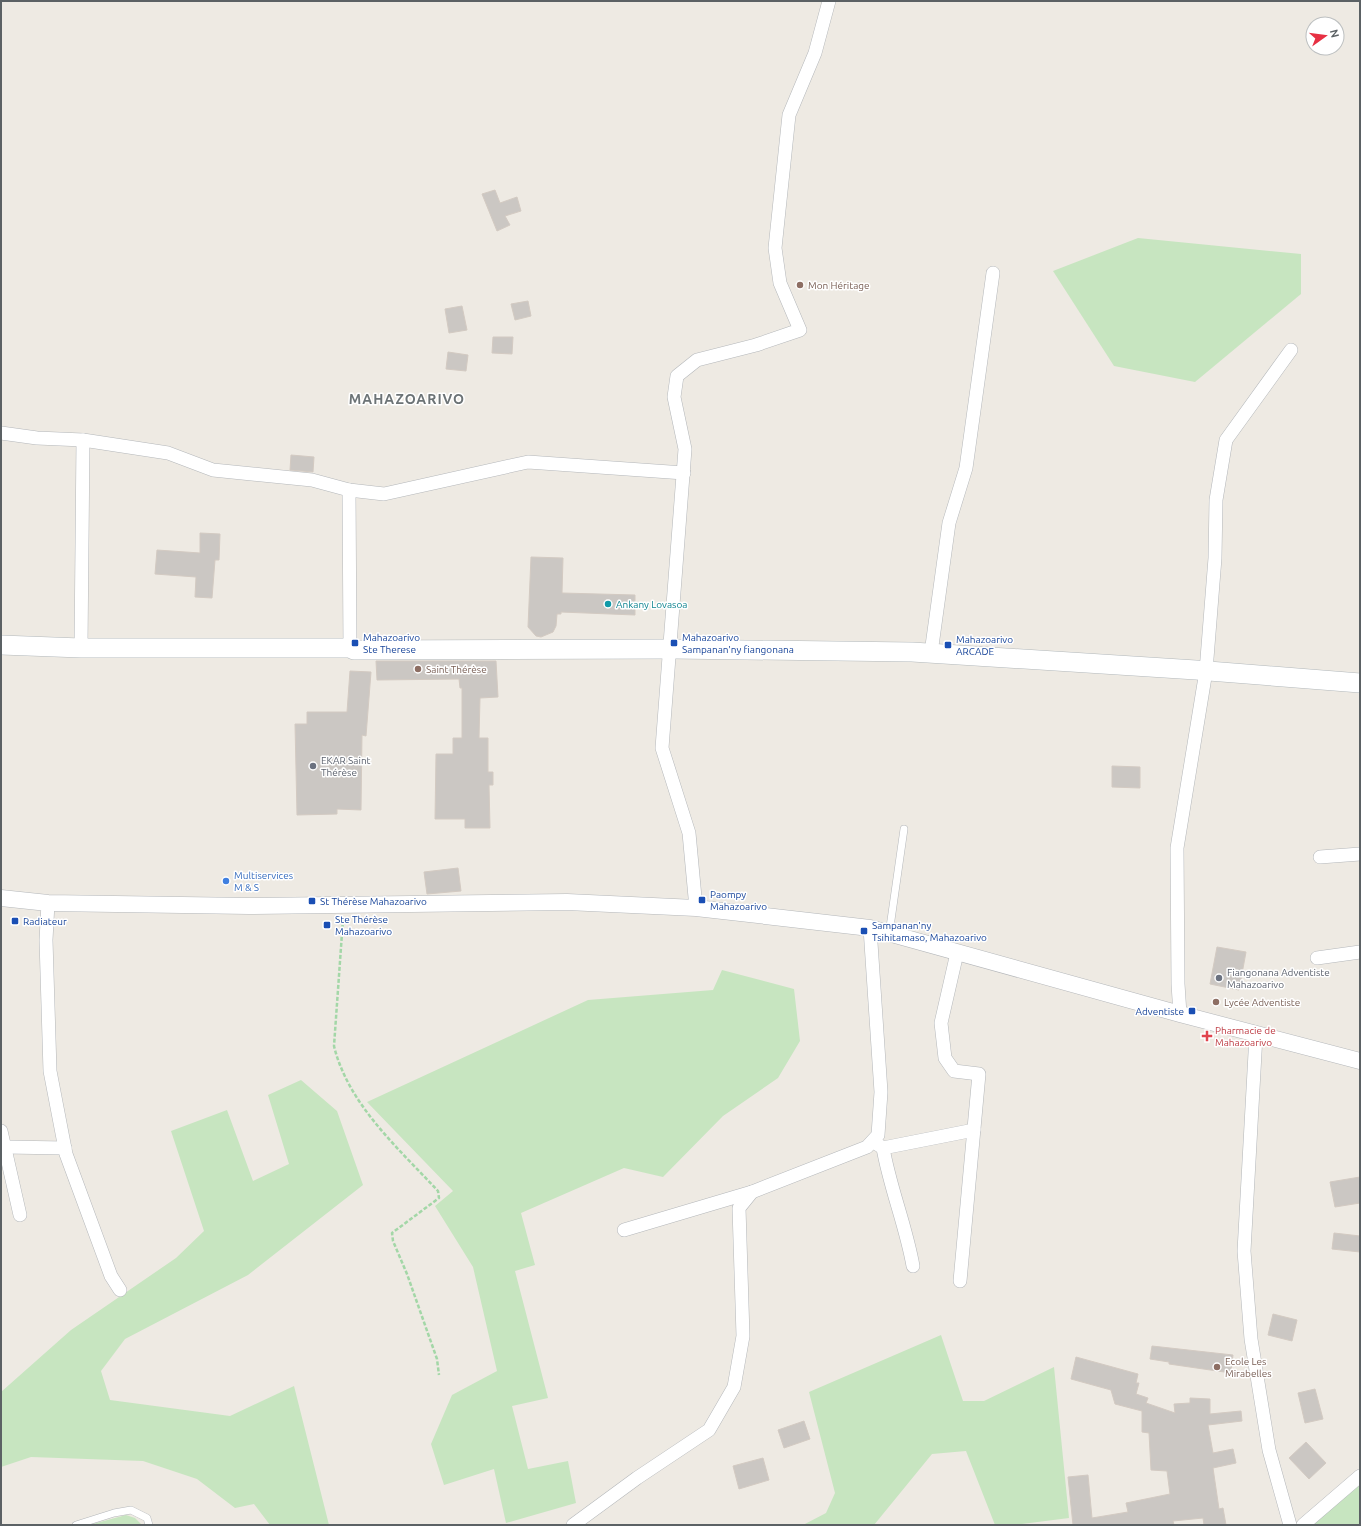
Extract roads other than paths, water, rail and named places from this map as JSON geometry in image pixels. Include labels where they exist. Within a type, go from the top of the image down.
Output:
[{"type":"main road","points":[[1,645],[82,648],[350,648],[354,650],[669,649],[931,653],[1206,671],[1360,683]]},
{"type":"street","points":[[696,908],[689,833],[662,748],[685,450],[674,397],[677,376],[697,360],[756,345],[800,330],[780,283],[775,248],[788,115],[815,53],[829,1]]},
{"type":"street","points":[[931,653],[949,523],[966,468],[993,273]]},
{"type":"street","points":[[1180,1014],[1178,984],[1177,848],[1206,671],[1215,558],[1216,500],[1226,440],[1291,350]]},
{"type":"street","points":[[1,433],[37,438],[83,440],[168,453],[214,470],[312,480],[349,490],[384,494],[528,462],[684,473]]},
{"type":"street","points":[[82,648],[83,440]]},
{"type":"street","points":[[349,490],[350,648]]},
{"type":"street","points":[[1320,857],[1360,854]]},
{"type":"street","points":[[1,898],[48,903],[249,906],[566,902],[696,908],[870,928],[1256,1035],[1360,1061]]},
{"type":"street","points":[[48,903],[46,940],[50,1071],[65,1148],[112,1276],[120,1290]]},
{"type":"street","points":[[870,928],[881,1092],[878,1144],[907,1235],[913,1266]]},
{"type":"street","points":[[1316,958],[1360,952]]},
{"type":"street","points":[[957,953],[941,1023],[945,1058],[954,1071],[979,1074],[960,1281]]},
{"type":"street","points":[[1256,1035],[1244,1252],[1252,1339],[1269,1450],[1290,1525]]},
{"type":"street","points":[[624,1230],[752,1192],[878,1144],[974,1130]]},
{"type":"street","points":[[1,1131],[20,1215]]},
{"type":"street","points":[[5,1147],[65,1148]]},
{"type":"street","points":[[573,1525],[637,1478],[709,1430],[734,1387],[743,1336],[739,1208],[752,1192]]},
{"type":"street","points":[[1303,1525],[1360,1476]]},
{"type":"lane","points":[[889,934],[904,829]]},
{"type":"lane","points":[[76,1525],[114,1513],[131,1510],[147,1518],[149,1525]]},
{"type":"place","name":"Mon Héritage","points":[[800,285]]},
{"type":"place","name":"Ankany Lovasoa","points":[[608,604]]},
{"type":"place","name":"Mahazoarivo Ste Therese","points":[[355,643]]},
{"type":"place","name":"Mahazoarivo Sampanan'ny fiangonana","points":[[674,643]]},
{"type":"place","name":"Mahazoarivo ARCADE","points":[[948,645]]},
{"type":"place","name":"Saint Thérèse","points":[[418,669]]},
{"type":"place","name":"EKAR Saint Thérèse","points":[[313,766]]},
{"type":"place","name":"Multiservices M & S","points":[[226,881]]},
{"type":"place","name":"Paompy Mahazoarivo","points":[[702,900]]},
{"type":"place","name":"St Thérèse Mahazoarivo","points":[[312,901]]},
{"type":"place","name":"Radiateur","points":[[15,921]]},
{"type":"place","name":"Ste Thérèse Mahazoarivo","points":[[327,925]]},
{"type":"place","name":"Sampanan'ny Tsihitamaso, Mahazoarivo","points":[[864,931]]},
{"type":"place","name":"Fiangonana Adventiste Mahazoarivo","points":[[1219,978]]},
{"type":"place","name":"Lycée Adventiste","points":[[1216,1002]]},
{"type":"place","name":"Adventiste","points":[[1192,1011]]},
{"type":"place","name":"Pharmacie de Mahazoarivo","points":[[1207,1036]]},
{"type":"place","name":"Ecole Les Mirabelles","points":[[1217,1367]]},
{"type":"district","name":"MAHAZOARIVO","points":[[407,399]]}]
